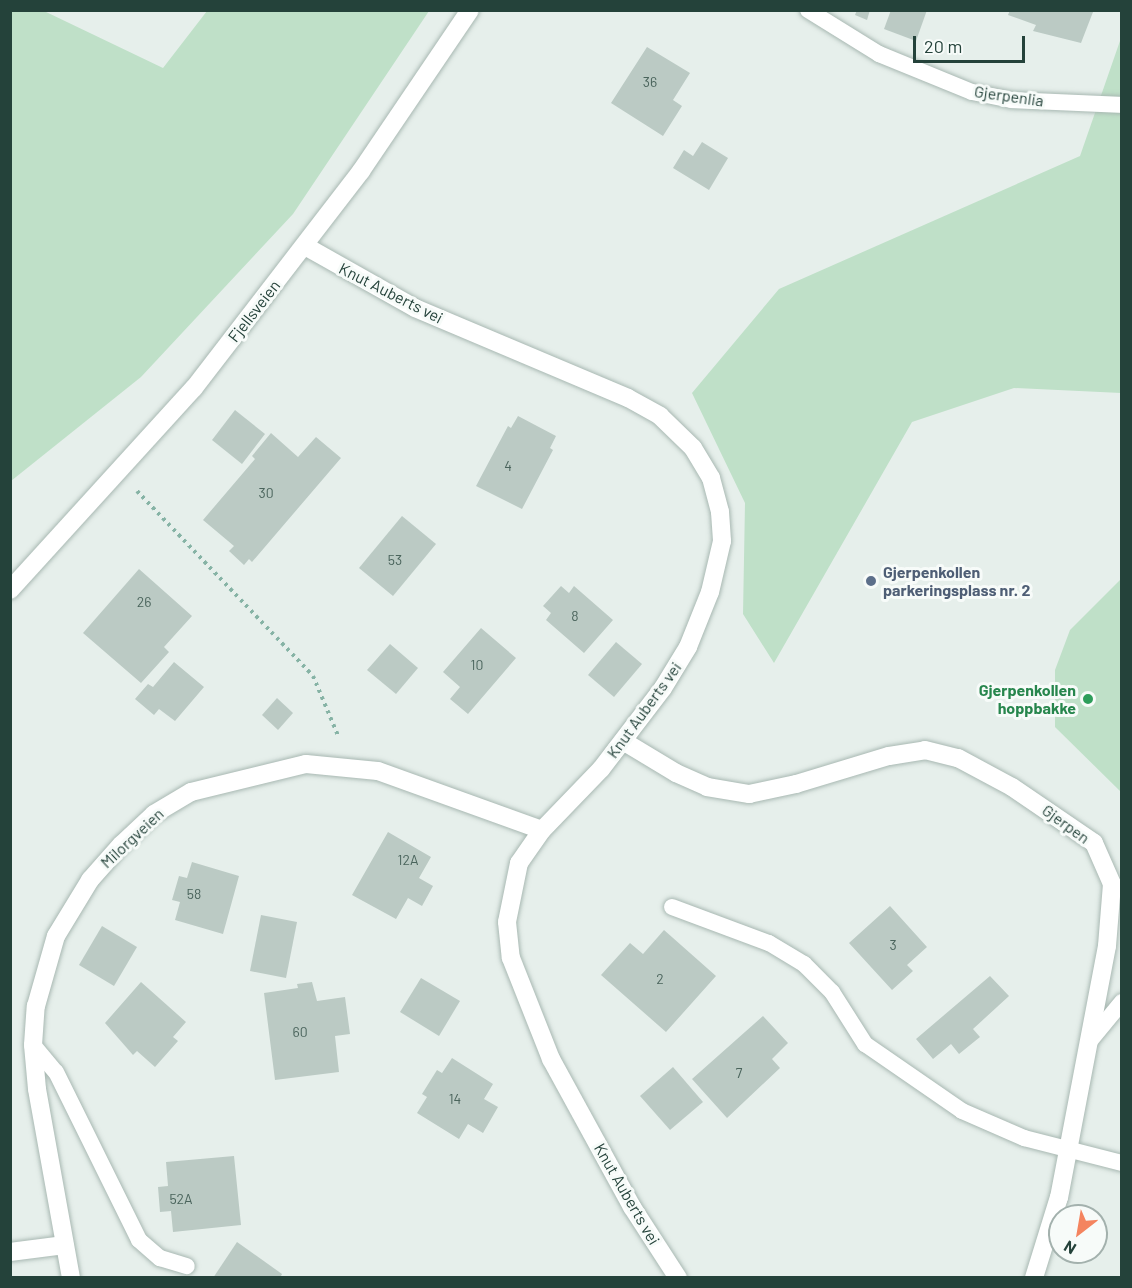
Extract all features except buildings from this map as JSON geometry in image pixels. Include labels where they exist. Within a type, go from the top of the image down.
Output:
[{"type":"street","name":"Fjellsveien","points":[[10,590],[119,474],[194,388],[361,171],[470,10]]},
{"type":"street","name":"Knut Auberts vei","points":[[305,246],[414,308],[627,398],[660,416],[693,447],[711,478],[720,512],[722,541],[710,592],[688,646],[663,688],[623,741],[542,830],[519,863],[510,892],[507,922],[511,958],[551,1059],[632,1207],[678,1278]]},
{"type":"street","name":"Gjerpen","points":[[623,741],[676,773],[707,787],[749,794],[796,784],[889,756],[925,750],[958,758],[1012,787],[1094,843],[1112,884],[1107,946],[1059,1197],[1034,1278]]},
{"type":"street","name":"Milorgveien","points":[[71,1278],[43,1130],[33,1045],[42,976],[56,936],[90,879],[154,814],[191,792],[257,773],[306,764],[378,771],[429,787],[542,830]]},
{"type":"street","points":[[10,1252],[65,1245]]},
{"type":"lane","name":"Gjerpenlia","points":[[808,10],[879,54],[972,92],[1012,100],[1122,105]]},
{"type":"lane","points":[[672,907],[769,943],[804,964],[832,992],[865,1044],[962,1111],[1024,1138],[1068,1148],[1103,1161],[1122,1163]]},
{"type":"lane","points":[[1089,1042],[1122,1002]]},
{"type":"lane","points":[[33,1045],[56,1072],[139,1240],[160,1258],[187,1266]]},
{"type":"path","points":[[119,474],[313,676],[340,740],[341,766]]},
{"type":"green space","points":[[11,10],[44,11],[163,68],[207,11],[429,11],[293,214],[141,377],[11,481]]},
{"type":"green space","points":[[1121,38],[1121,393],[1014,388],[912,422],[774,663],[743,614],[745,503],[692,393],[779,289],[1080,156]]},
{"type":"green space","name":"Gjerpenkollen hoppbakke","points":[[1121,579],[1121,792],[1055,727],[1055,670],[1070,630]]},
{"type":"place","name":"Gjerpenkollen parkeringsplass nr. 2","points":[[871,581]]},
{"type":"place","name":"Gjerpenkollen hoppbakke","points":[[1088,699]]}]
